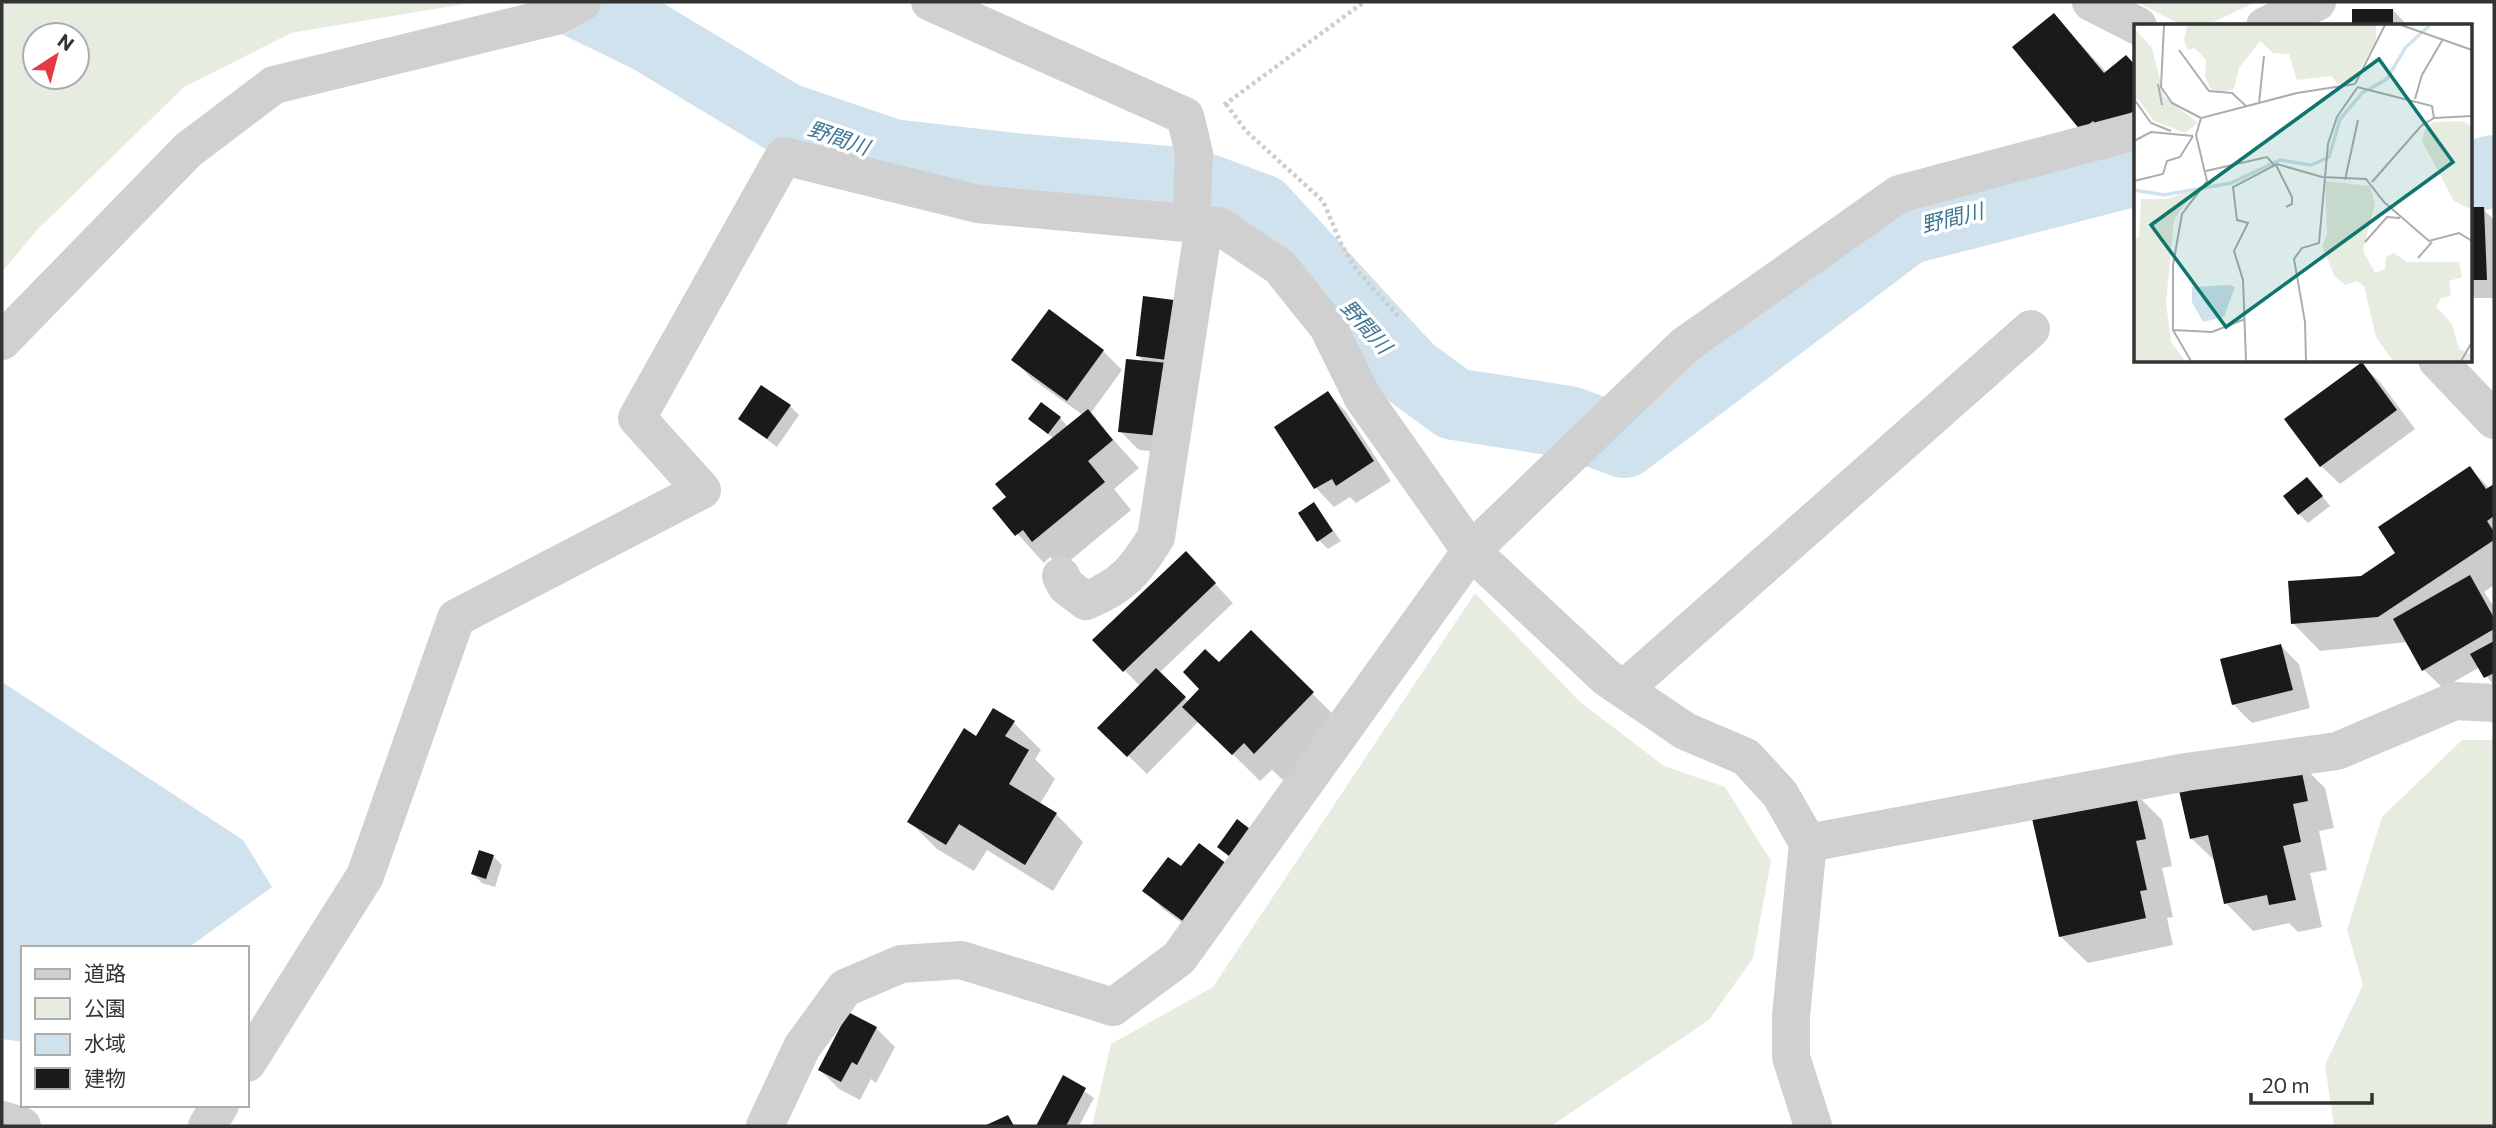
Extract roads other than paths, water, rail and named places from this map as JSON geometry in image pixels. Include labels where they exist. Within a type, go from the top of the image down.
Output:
[{"type":"street","points":[[2,341],[188,150],[274,85],[556,16],[582,2]]},
{"type":"street","points":[[930,2],[1185,116],[1194,153],[1198,224],[1156,537],[1139,566],[1116,589],[1086,601],[1066,586],[1061,576]]},
{"type":"street","points":[[2091,2],[2134,24]]},
{"type":"street","points":[[2269,24],[2317,2]]},
{"type":"street","points":[[765,1126],[802,1047],[845,988],[901,964],[961,960],[1112,1007],[1179,958],[1471,551],[1685,345],[1899,194],[2134,132]]},
{"type":"street","points":[[248,1061],[365,876],[456,618],[702,490],[637,418],[784,156],[978,204],[1219,226],[1280,267],[1328,327],[1363,398],[1471,551],[1607,678],[1685,731],[1746,757],[1780,794],[1808,843],[1791,1016],[1791,1057],[1813,1126]]},
{"type":"street","points":[[1624,690],[2031,329]]},
{"type":"street","points":[[2439,362],[2494,420]]},
{"type":"street","points":[[1808,843],[2186,772],[2337,751],[2455,701],[2494,703]]},
{"type":"street","points":[[207,1126],[219,1107]]},
{"type":"street","points":[[2,1120],[22,1126]]},
{"type":"water","points":[[2,682],[243,840],[272,887],[191,946],[21,946],[21,1042],[2,1039]]},
{"type":"waterway","name":"野間川","points":[[578,2],[648,36],[784,118],[892,155],[1023,170],[1191,184],[1261,210],[1409,371],[1454,404],[1569,422],[1624,442],[1906,229],[2134,171]]},
{"type":"waterway","name":"野間川","points":[[2472,176],[2494,171]]}]
